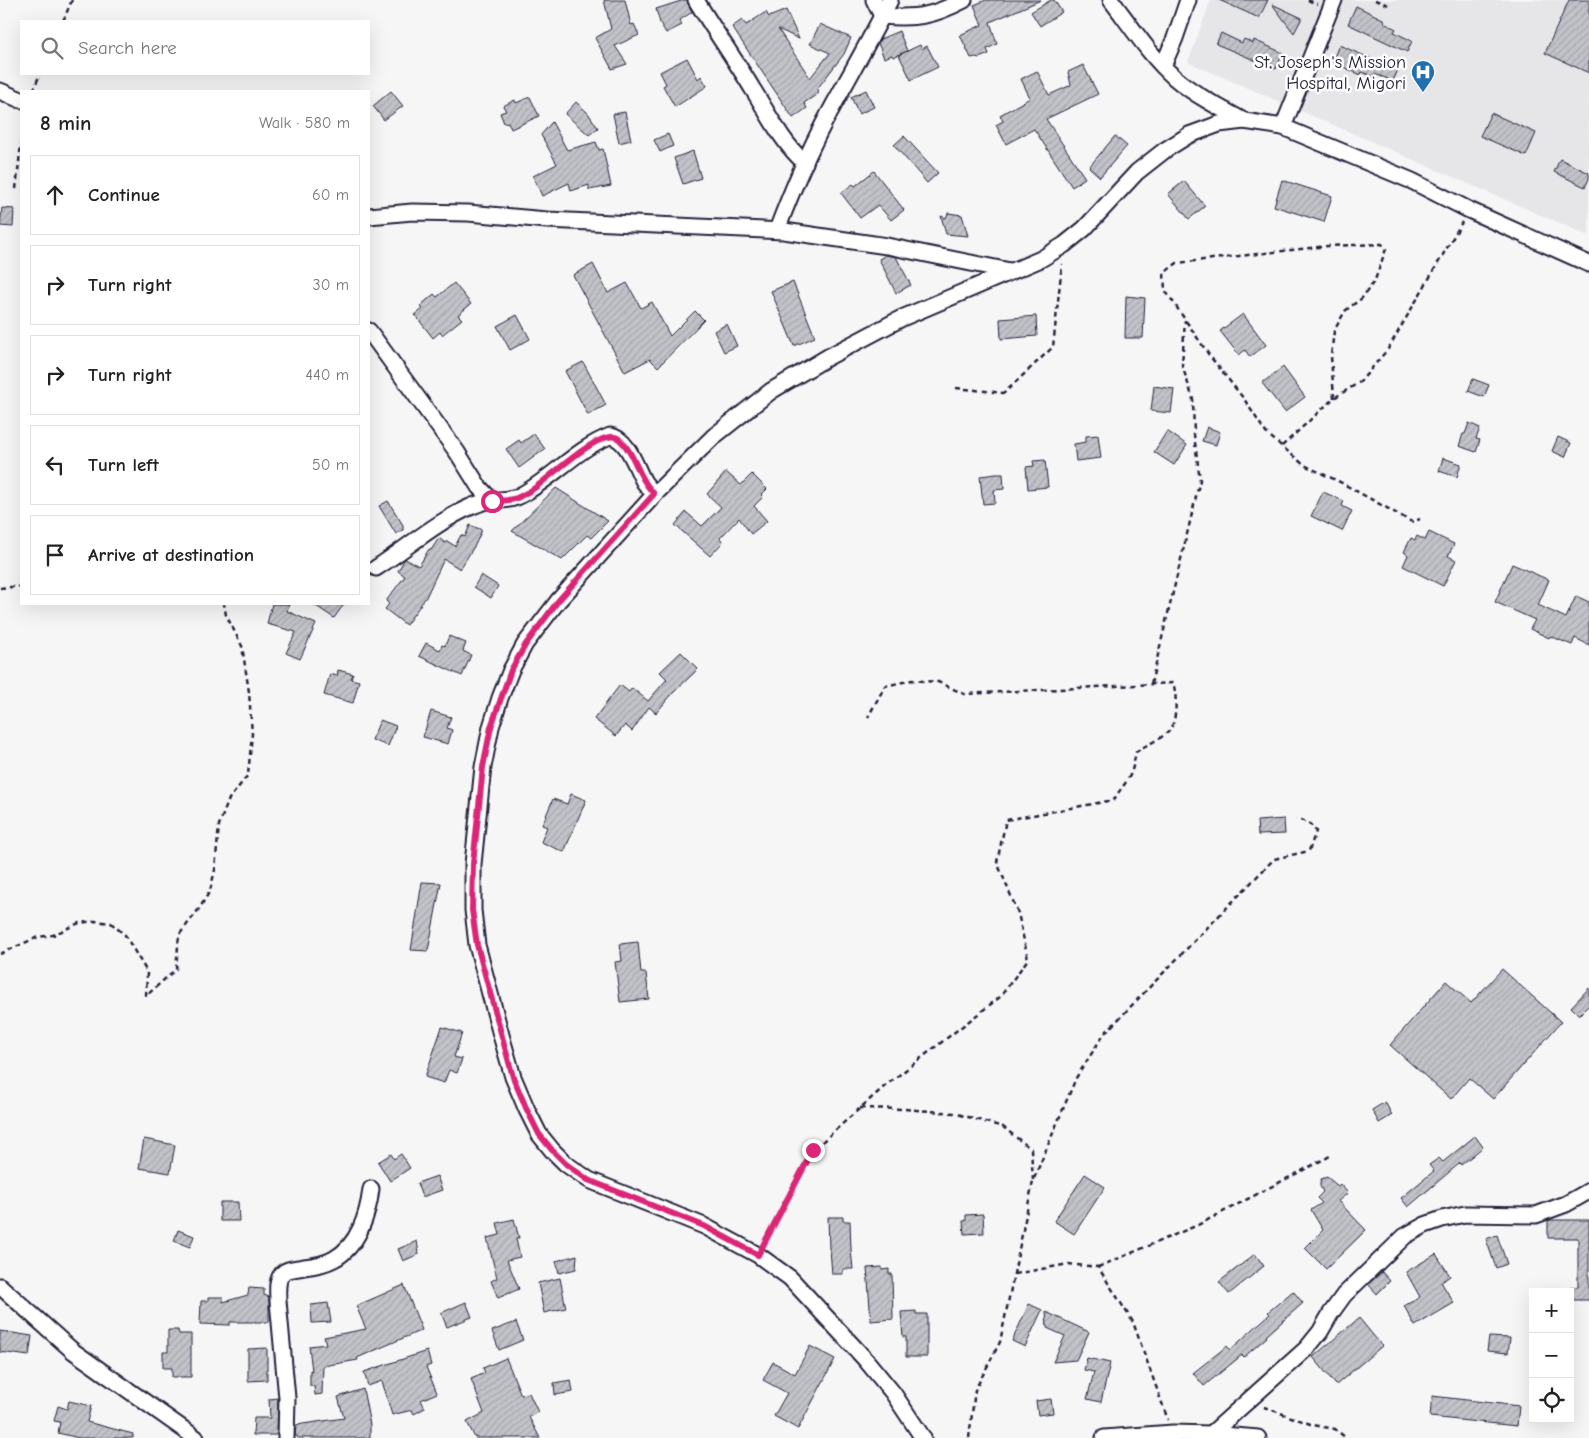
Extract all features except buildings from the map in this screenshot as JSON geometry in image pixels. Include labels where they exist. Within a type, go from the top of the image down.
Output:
[{"type":"street","points":[[696,0],[780,133],[795,153],[806,163]]},
{"type":"street","points":[[874,0],[882,16]]},
{"type":"street","points":[[777,230],[786,205],[824,122],[873,35],[890,0]]},
{"type":"street","points":[[882,16],[913,17],[929,15],[964,0]]},
{"type":"street","points":[[1111,0],[1163,66],[1184,85],[1244,121]]},
{"type":"street","points":[[1163,66],[1188,0]]},
{"type":"street","points":[[1283,127],[1334,0]]},
{"type":"street","points":[[0,91],[20,100]]},
{"type":"street","points":[[923,1438],[893,1393],[839,1330],[790,1278],[758,1255],[704,1226],[588,1180],[566,1164],[539,1134],[513,1077],[477,945],[472,910],[473,864],[483,767],[491,727],[511,670],[526,644],[558,601],[654,494],[713,436],[772,391],[828,357],[902,318],[1041,259],[1064,245],[1084,229],[1137,172],[1165,150],[1189,135],[1219,124],[1244,121],[1283,127],[1412,182],[1589,264]]},
{"type":"street","points":[[370,216],[412,212],[468,213],[547,220],[777,230],[887,246],[1010,271]]},
{"type":"street","points":[[370,332],[457,452],[479,487],[492,501]]},
{"type":"street","points":[[376,568],[468,508],[479,503],[512,500],[519,497],[536,487],[577,454],[610,436],[620,440],[634,459],[644,482],[654,494]]},
{"type":"street","points":[[286,1438],[287,1398],[278,1300],[280,1276],[289,1269],[323,1264],[343,1254],[361,1226],[369,1203],[371,1189]]},
{"type":"street","points":[[1211,1434],[1307,1348],[1320,1332],[1344,1295],[1405,1236],[1425,1225],[1465,1214],[1536,1215],[1566,1204],[1589,1191]]},
{"type":"street","points":[[0,1286],[74,1351],[196,1438]]},
{"type":"street","points":[[1104,1438],[1173,1433],[1258,1438]]},
{"type":"path","points":[[63,20],[72,0]]},
{"type":"path","points":[[1375,0],[1391,6]]},
{"type":"path","points":[[32,90],[40,75]]},
{"type":"path","points":[[16,189],[20,153]]},
{"type":"path","points":[[1282,446],[1334,398],[1360,382],[1388,348],[1469,210]]},
{"type":"path","points":[[1334,398],[1331,356],[1334,331],[1345,311],[1362,298],[1374,280],[1386,249],[1382,244],[1328,246],[1177,263],[1164,273],[1165,290],[1209,355],[1244,399],[1266,434],[1304,465],[1340,482],[1412,522],[1420,518]]},
{"type":"path","points":[[956,388],[1004,393],[1053,346],[1064,245]]},
{"type":"path","points":[[1151,684],[1200,480],[1194,435],[1193,399],[1182,365],[1185,320]]},
{"type":"path","points":[[0,588],[20,586]]},
{"type":"path","points":[[0,954],[38,937],[53,935],[79,923],[96,921],[112,923],[125,935],[147,972],[146,996],[176,969],[179,935],[210,891],[215,870],[219,824],[229,799],[248,775],[252,734],[249,692],[242,646],[226,615],[224,605]]},
{"type":"path","points":[[758,1255],[813,1150],[885,1086],[1000,997],[1028,959],[1018,913],[997,862],[1006,820],[1114,800],[1120,788],[1129,778],[1136,752],[1170,730],[1175,715],[1176,689],[1173,683],[964,694],[938,682],[912,680],[885,686],[868,717]]},
{"type":"path","points":[[970,1438],[975,1390],[1000,1342],[1033,1181],[1076,1078],[1104,1034],[1274,859],[1309,851],[1316,831],[1308,822],[1296,819]]},
{"type":"path","points":[[859,1108],[954,1113],[1003,1127],[1031,1150],[1033,1181]]},
{"type":"path","points":[[1014,1274],[1068,1264],[1098,1266],[1198,1226],[1332,1155]]},
{"type":"path","points":[[1098,1266],[1133,1322],[1173,1433]]},
{"type":"path","points":[[1248,1401],[1314,1426],[1335,1429],[1346,1438]]},
{"type":"shaded area","name":"St. Joseph's Mission Hospital, Migori","points":[[1211,0],[1589,0],[1589,236],[1188,62]]},
{"type":"place","name":"St. Joseph's Mission Hospital, Migori","points":[[1423,93]]},
{"type":"route","points":[[492,501],[512,500],[519,497],[536,487],[577,454],[610,436],[620,440],[634,459],[644,482],[654,494],[558,601],[537,628],[511,670],[491,727],[483,767],[477,814],[472,910],[477,945],[488,990],[513,1077],[527,1110],[539,1134],[552,1150],[566,1164],[588,1180],[704,1226],[758,1255],[813,1150]]}]
